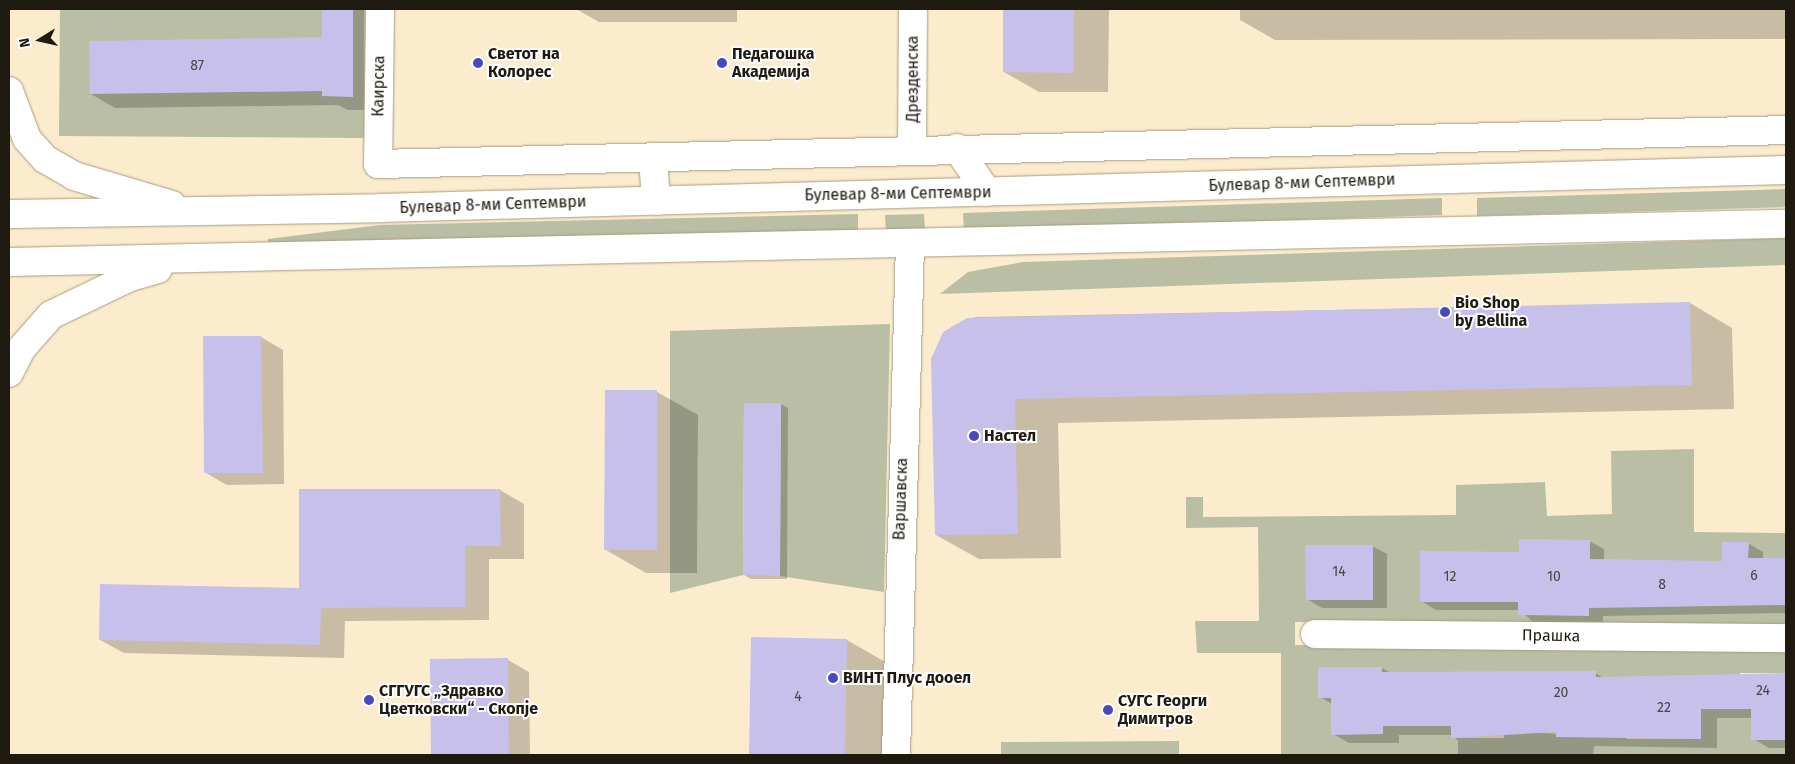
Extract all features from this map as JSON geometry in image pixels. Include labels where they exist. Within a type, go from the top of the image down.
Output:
[{"type":"street","name":"Каирска","points":[[380,9],[378,164],[653,157]]},
{"type":"street","name":"Дрезденска","points":[[912,149],[913,9]]},
{"type":"street","points":[[9,91],[26,139],[46,159],[74,176],[192,212]]},
{"type":"street","points":[[656,201],[653,157],[912,149],[1786,130]]},
{"type":"street","points":[[958,148],[988,192]]},
{"type":"street","name":"Булевар 8-ми Септември","points":[[9,214],[192,212],[656,201],[1786,170]]},
{"type":"street","points":[[9,262],[189,260],[1786,224]]},
{"type":"street","name":"Варшавска","points":[[896,755],[910,244]]},
{"type":"street","points":[[9,373],[21,349],[51,316],[130,277],[189,260]]},
{"type":"street","name":"Прашка","points":[[1315,634],[1786,638]]},
{"type":"green space","points":[[60,9],[364,9],[364,138],[59,136]]},
{"type":"green space","points":[[1786,189],[1786,207],[1477,216],[1477,198]]},
{"type":"green space","points":[[1442,198],[1442,215],[964,231],[963,213]]},
{"type":"green space","points":[[858,214],[858,232],[268,243],[268,239],[380,225]]},
{"type":"green space","points":[[924,214],[925,232],[886,233],[885,215]]},
{"type":"green space","points":[[1786,238],[1786,265],[940,294],[968,272],[1023,262]]},
{"type":"green space","points":[[890,324],[884,592],[780,576],[781,403],[744,403],[743,575],[670,593],[670,331]]},
{"type":"green space","points":[[1694,449],[1694,532],[1786,533],[1786,627],[1295,622],[1295,645],[1786,652],[1786,673],[1740,673],[1740,708],[1751,709],[1751,740],[1786,740],[1786,755],[1281,755],[1281,653],[1197,653],[1195,621],[1259,621],[1258,527],[1186,528],[1186,497],[1203,497],[1203,517],[1456,515],[1456,485],[1545,482],[1547,516],[1612,514],[1611,451]],"holes":[[[1318,667],[1382,667],[1383,734],[1332,734],[1331,698],[1318,698]],[[1701,676],[1701,739],[1627,739],[1626,677]],[[1504,713],[1504,738],[1451,738],[1451,726]],[[1596,714],[1605,737],[1526,732]]]},
{"type":"green space","points":[[1179,741],[1179,755],[1001,755],[1001,742]]},
{"type":"building","points":[[322,9],[353,9],[353,97],[322,96],[322,91],[90,94],[89,41],[322,37]]},
{"type":"building","points":[[1003,9],[1074,9],[1074,73],[1003,72]]},
{"type":"building","name":"Настел","points":[[1690,302],[1692,385],[1015,399],[1018,534],[935,535],[931,359],[943,332],[967,318]]},
{"type":"building","points":[[203,336],[261,336],[263,473],[204,473]]},
{"type":"building","points":[[605,390],[657,390],[657,550],[604,550]]},
{"type":"building","points":[[744,403],[781,403],[780,576],[743,575]]},
{"type":"building","points":[[299,489],[500,489],[501,546],[465,546],[465,607],[321,608],[320,645],[99,640],[100,584],[299,588]]},
{"type":"building","points":[[1519,539],[1590,540],[1590,559],[1722,561],[1722,542],[1749,542],[1748,558],[1786,558],[1786,605],[1589,608],[1589,616],[1518,615],[1518,602],[1420,602],[1420,551],[1519,552]]},
{"type":"building","points":[[1305,545],[1373,545],[1373,600],[1306,600]]},
{"type":"building","points":[[751,637],[847,639],[845,755],[749,755]]},
{"type":"building","points":[[508,658],[509,755],[431,755],[430,659]]},
{"type":"building","points":[[1318,667],[1382,667],[1382,672],[1596,671],[1596,677],[1786,673],[1786,740],[1751,740],[1751,709],[1701,709],[1701,739],[1556,737],[1556,732],[1451,738],[1451,726],[1383,726],[1383,734],[1331,735],[1331,698],[1318,698]]},
{"type":"place","name":"Светот на Колорес","points":[[478,63]]},
{"type":"place","name":"Педагошка Академија","points":[[722,63]]},
{"type":"place","name":"Bio Shop by Bellina","points":[[1445,312]]},
{"type":"place","name":"Настел","points":[[974,436]]},
{"type":"place","name":"ВИНТ Плус дооел","points":[[833,678]]},
{"type":"place","name":"СГГУГС „Здравко Цветковски“ - Скопје","points":[[369,700]]},
{"type":"place","name":"СУГС Георги Димитров","points":[[1108,710]]}]
